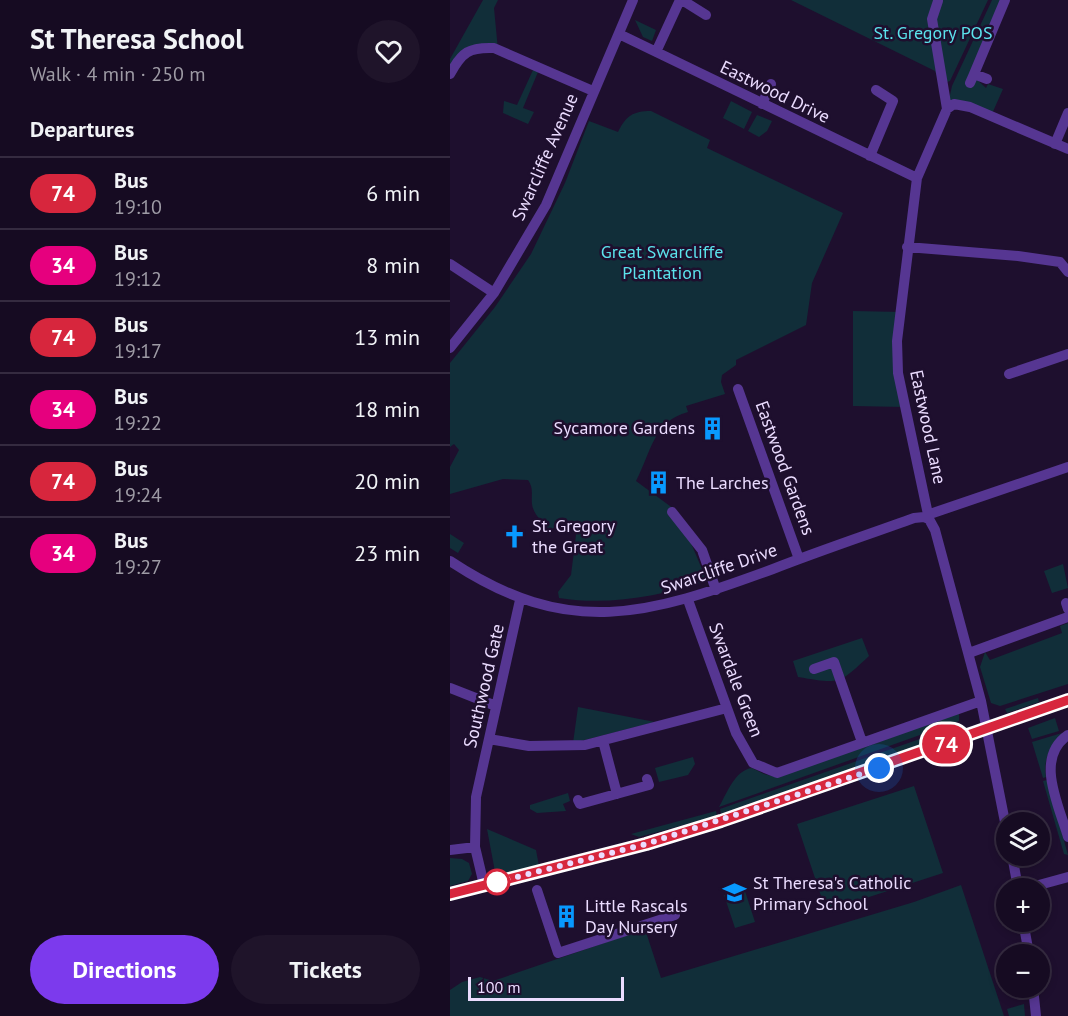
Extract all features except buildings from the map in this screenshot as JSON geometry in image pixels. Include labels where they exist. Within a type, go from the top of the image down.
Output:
[{"type":"street","name":"Swarcliffe Avenue","points":[[450,348],[494,292],[546,205],[633,0]]},
{"type":"street","points":[[656,52],[681,0],[706,15]]},
{"type":"street","points":[[987,79],[972,79],[1005,0]]},
{"type":"street","points":[[938,1],[932,19],[947,109],[961,104],[1068,149]]},
{"type":"street","name":"Eastwood Drive","points":[[619,34],[917,178]]},
{"type":"street","points":[[450,74],[465,53],[481,48],[494,48],[593,90]]},
{"type":"street","points":[[762,104],[771,84]]},
{"type":"street","points":[[870,156],[893,101],[876,90]]},
{"type":"street","name":"Eastwood Lane","points":[[947,109],[917,178],[897,341],[898,373],[930,517],[981,701],[1003,812]]},
{"type":"street","points":[[1055,144],[1068,113]]},
{"type":"street","points":[[907,247],[1018,255],[1060,262],[1068,272]]},
{"type":"street","points":[[450,264],[494,292]]},
{"type":"street","points":[[1009,374],[1068,354]]},
{"type":"street","name":"Eastwood Gardens","points":[[738,389],[800,559]]},
{"type":"street","name":"Swarcliffe Drive","points":[[450,561],[520,600],[573,611],[598,613],[630,611],[688,600],[914,518],[930,517],[1068,467]]},
{"type":"street","points":[[672,512],[702,550],[716,590]]},
{"type":"street","name":"Southwood Gate","points":[[484,885],[476,847],[476,797],[520,600]]},
{"type":"street","name":"Swardale Green","points":[[688,600],[736,734],[753,763],[777,773],[981,701]]},
{"type":"street","points":[[969,653],[1068,617]]},
{"type":"street","points":[[814,669],[834,662],[862,742]]},
{"type":"street","points":[[450,688],[496,706]]},
{"type":"street","points":[[450,894],[646,844],[721,821],[1068,700]]},
{"type":"street","points":[[489,739],[530,746],[585,746],[727,708]]},
{"type":"street","points":[[1068,735],[1056,746],[1050,773],[1068,837]]},
{"type":"street","points":[[603,741],[617,794]]},
{"type":"street","points":[[578,800],[580,804],[649,785],[647,779]]},
{"type":"street","points":[[450,850],[476,847]]},
{"type":"street","points":[[1050,882],[1068,877]]},
{"type":"street","points":[[537,890],[558,953],[675,915]]},
{"type":"street","points":[[1034,998],[1036,1016]]},
{"type":"green space","points":[[483,0],[498,0],[494,8],[498,50],[481,48],[450,68],[450,59]]},
{"type":"green space","name":"St. Gregory POS","points":[[791,0],[988,0],[950,81],[947,82],[937,76],[935,71]]},
{"type":"green space","points":[[992,0],[1005,0],[973,76],[986,88],[988,84],[1003,89],[991,116],[970,107],[947,109],[952,86]]},
{"type":"green space","points":[[635,20],[656,30],[652,41],[643,37]]},
{"type":"green space","points":[[533,70],[538,72],[523,108],[534,112],[528,124],[503,113],[504,101],[517,105]]},
{"type":"green space","points":[[731,101],[752,112],[744,129],[723,118]]},
{"type":"green space","name":"Great Swarcliffe Plantation","points":[[651,111],[710,140],[707,148],[843,213],[812,283],[806,325],[736,360],[736,365],[722,375],[721,382],[725,394],[686,406],[688,412],[676,416],[667,423],[654,439],[636,481],[674,509],[668,515],[688,536],[707,581],[634,598],[597,601],[559,598],[558,592],[571,575],[576,535],[572,525],[560,524],[550,530],[541,521],[533,508],[532,489],[528,480],[503,479],[450,494],[450,467],[459,450],[454,444],[450,447],[450,363],[495,307],[531,254],[565,183],[589,121],[618,132],[631,116],[639,112]]},
{"type":"green space","points":[[757,115],[772,121],[767,131],[759,137],[748,131]]},
{"type":"green space","points":[[853,311],[901,312],[897,341],[905,407],[853,406]]},
{"type":"green space","points":[[450,534],[464,543],[458,553],[450,548]]},
{"type":"green space","points":[[1063,564],[1068,588],[1052,593],[1044,571]]},
{"type":"green space","points":[[1068,623],[1068,684],[1000,706],[991,703],[980,667],[985,652],[990,660],[1062,633],[1060,626]]},
{"type":"green space","points":[[862,638],[869,656],[844,677],[838,680],[822,681],[798,677],[793,661]]},
{"type":"green space","points":[[1038,698],[1039,702],[1007,713],[1005,709]]},
{"type":"green space","points":[[578,707],[655,722],[573,743]]},
{"type":"green space","points":[[959,713],[959,721],[719,807],[732,783],[746,770],[752,768],[776,777]]},
{"type":"green space","points":[[1055,718],[1059,731],[1032,739],[1028,728]]},
{"type":"green space","points":[[954,727],[956,732],[721,814],[720,809]]},
{"type":"green space","points":[[1062,733],[1048,753],[1046,777],[1043,778],[1032,742]]},
{"type":"green space","points":[[693,757],[695,764],[688,775],[659,782],[655,768]]},
{"type":"green space","points":[[1047,780],[1068,855],[1064,854],[1043,781]]},
{"type":"green space","points":[[914,786],[943,873],[826,911],[797,824]]},
{"type":"green space","points":[[568,793],[570,801],[563,804],[566,811],[537,813],[530,809],[530,805]]},
{"type":"green space","points":[[716,811],[717,816],[639,837],[631,834]]},
{"type":"green space","points":[[487,829],[536,850],[539,866],[496,877]]},
{"type":"green space","points":[[450,858],[462,859],[469,863],[472,874],[468,881],[450,886]]},
{"type":"green space","points":[[961,885],[996,992],[996,998],[998,998],[1004,1016],[450,1016],[450,990],[462,982],[480,977],[493,981],[645,929],[661,978],[914,902]]},
{"type":"green space","points":[[744,888],[755,922],[735,928],[724,895]]},
{"type":"green space","points":[[1024,1004],[1025,1016],[1009,1016],[1007,1009]]},
{"type":"bus line","name":"74","points":[[450,894],[646,844],[721,821],[879,768],[1068,700]]},
{"type":"place","name":"Sycamore Gardens","points":[[713,428]]},
{"type":"place","name":"The Larches","points":[[658,483]]},
{"type":"place","name":"St. Gregory the Great","points":[[514,536]]},
{"type":"place","name":"St Theresa's Catholic Primary School","points":[[735,893]]},
{"type":"place","name":"Little Rascals Day Nursery","points":[[567,916]]},
{"type":"route","points":[[497,882],[646,844],[879,768]]}]
